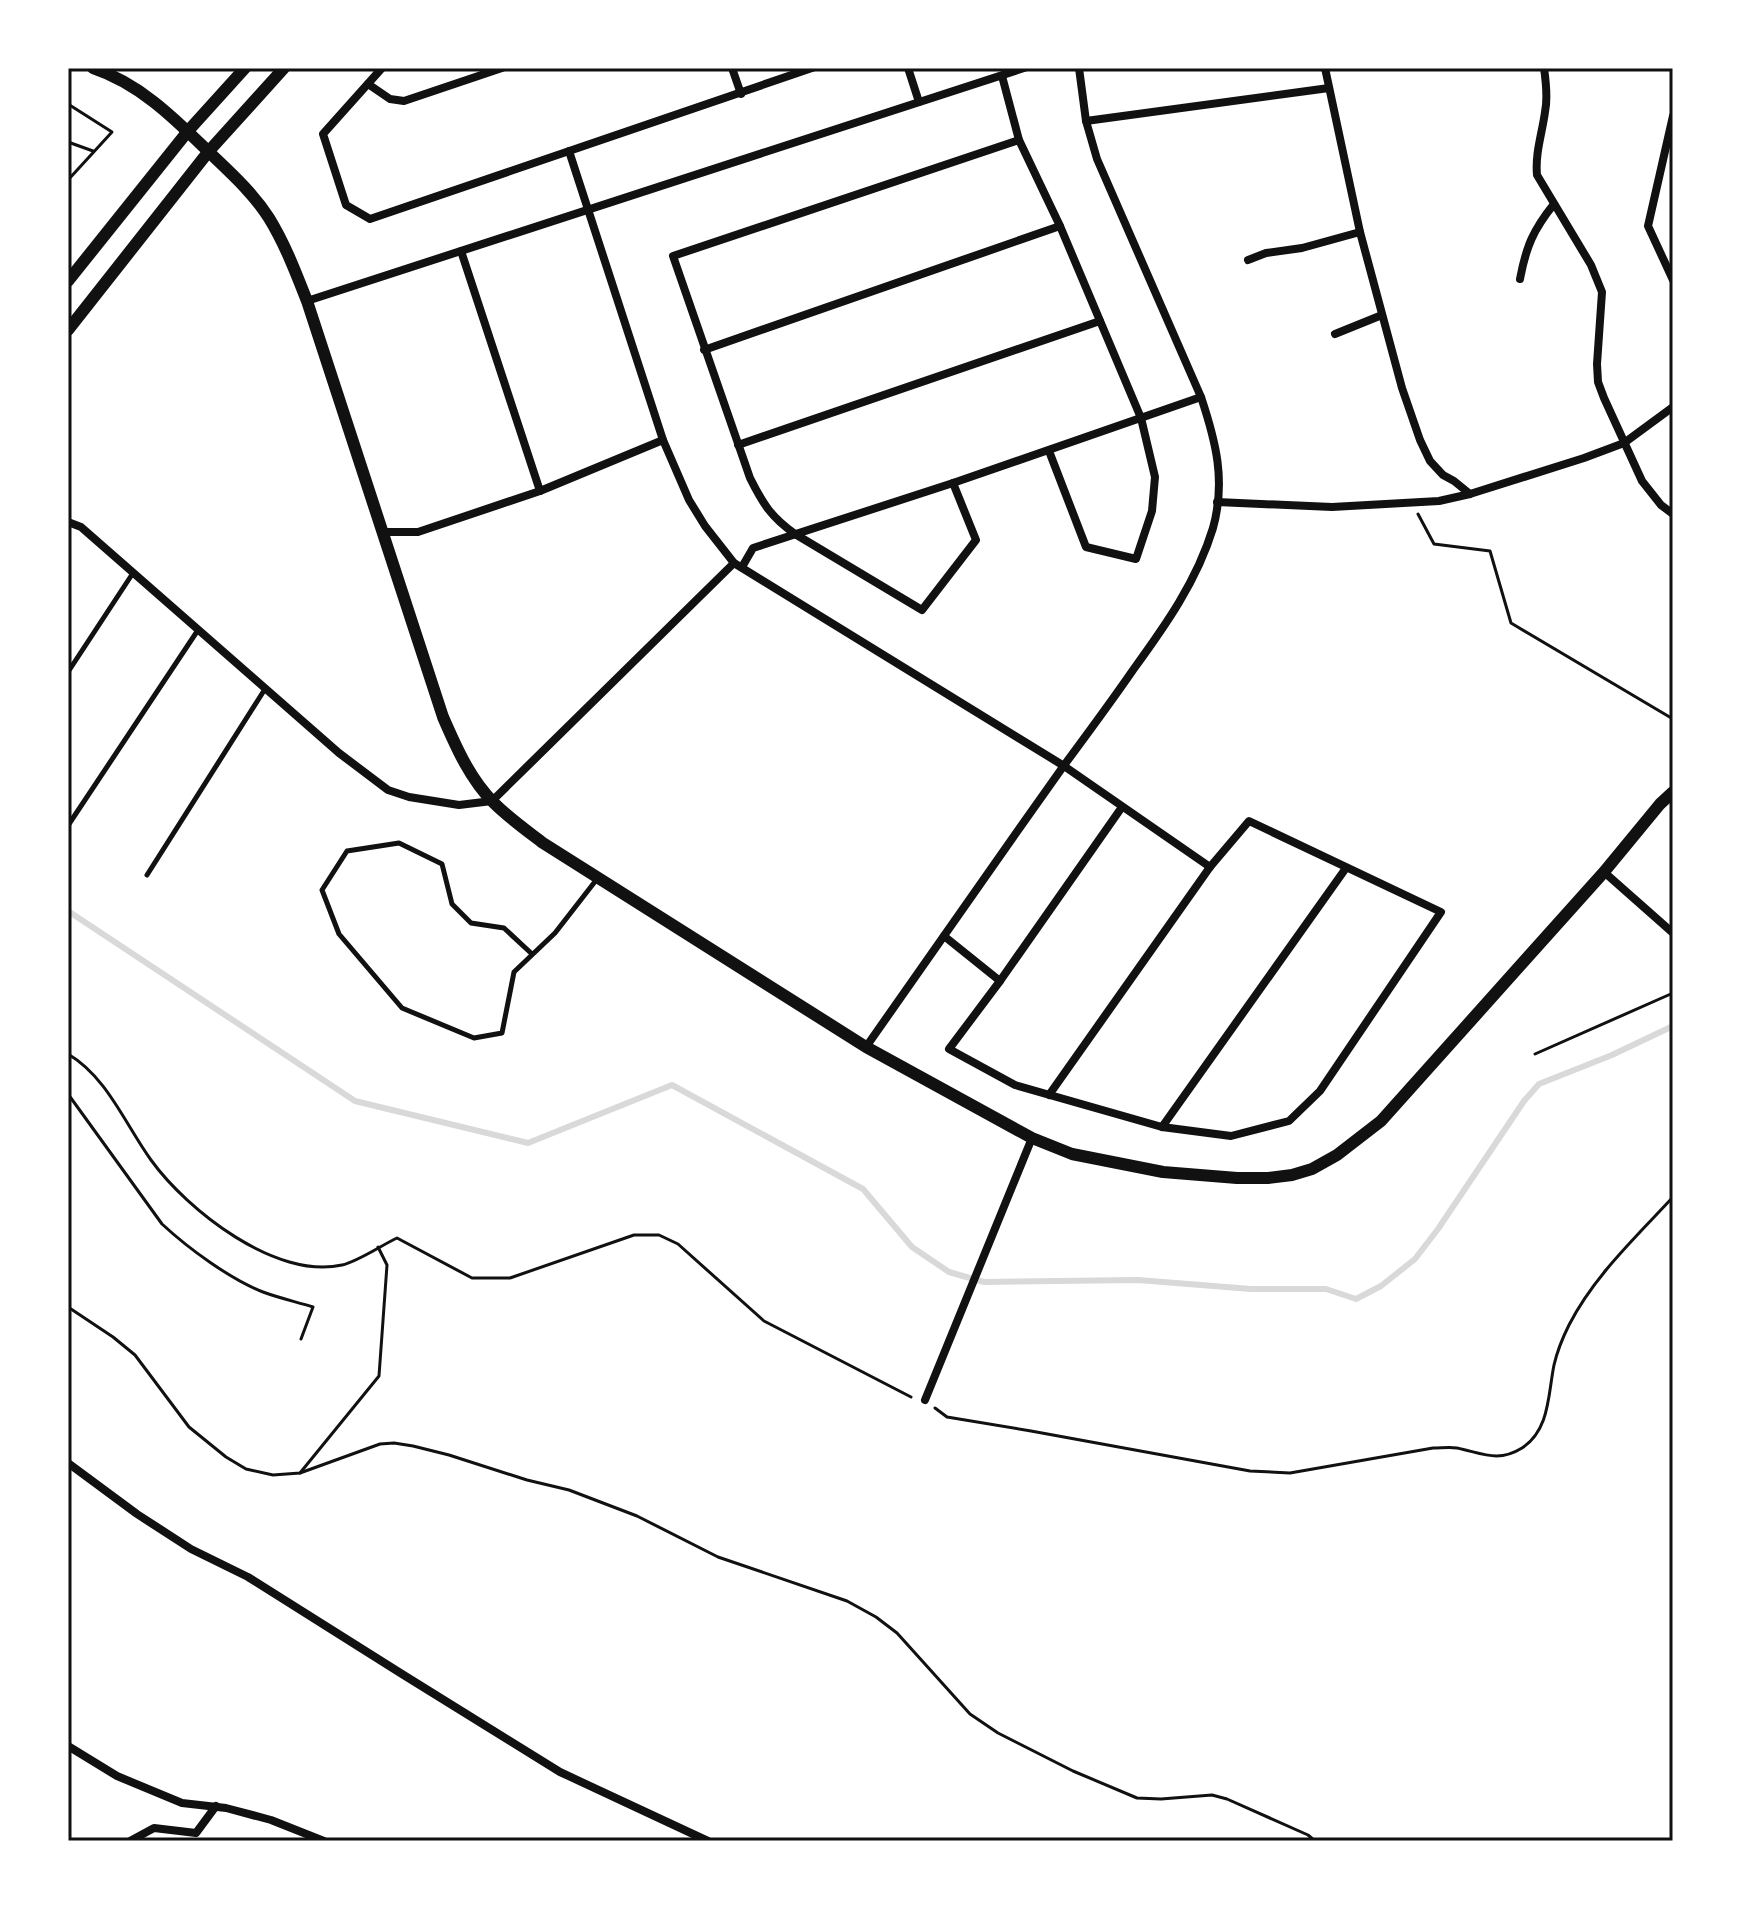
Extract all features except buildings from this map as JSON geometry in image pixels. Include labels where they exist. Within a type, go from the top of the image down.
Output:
[{"type":"street","points":[[93,68],[147,96],[172,115],[247,189],[269,219],[293,265],[307,301],[443,717],[458,752],[492,801],[523,828],[597,878],[866,1047],[1032,1138],[1072,1154],[1163,1172],[1268,1178],[1312,1169],[1337,1155],[1381,1121],[1673,792]]},
{"type":"street","points":[[68,281],[188,131],[245,68]]},
{"type":"street","points":[[68,330],[209,151],[284,68]]},
{"type":"street","points":[[382,68],[323,134],[346,205],[370,219],[812,68]]},
{"type":"street","points":[[368,84],[390,99],[404,101],[502,68]]},
{"type":"street","points":[[732,68],[741,94]]},
{"type":"street","points":[[908,68],[919,102]]},
{"type":"street","points":[[307,301],[1024,68]]},
{"type":"street","points":[[866,1047],[1164,628],[1184,594],[1213,527],[1220,473],[1214,436],[1201,397],[1097,159],[1086,121],[1079,68]]},
{"type":"street","points":[[1325,68],[1360,232],[1402,388],[1430,461],[1443,475],[1470,494]]},
{"type":"street","points":[[1544,68],[1546,110],[1536,160],[1537,175],[1591,265],[1602,292],[1598,382],[1642,481],[1661,505],[1673,514]]},
{"type":"street","points":[[1002,76],[1019,140],[1060,226],[1141,418],[1155,477],[1152,511],[1136,559],[1086,547],[1049,451]]},
{"type":"street","points":[[1086,121],[1329,88]]},
{"type":"street","points":[[1673,116],[1648,226],[1673,280]]},
{"type":"street","points":[[953,483],[976,540],[922,610],[776,520],[750,478],[673,256],[1019,140]]},
{"type":"street","points":[[569,151],[663,440],[689,500],[705,526],[738,565],[1064,766],[1210,867]]},
{"type":"street","points":[[1520,279],[1525,252],[1540,220],[1554,204]]},
{"type":"street","points":[[704,350],[1060,226]]},
{"type":"street","points":[[1248,260],[1266,253],[1302,248],[1360,232]]},
{"type":"street","points":[[461,251],[540,491]]},
{"type":"street","points":[[1335,334],[1382,315]]},
{"type":"street","points":[[738,445],[1100,321]]},
{"type":"street","points":[[68,522],[81,527],[339,753],[388,790],[409,797],[459,805],[492,801],[753,548],[1049,451],[1201,397]]},
{"type":"street","points":[[1217,502],[1332,507],[1439,501],[1470,494],[1624,443],[1673,407]]},
{"type":"street","points":[[382,532],[418,532],[540,491],[663,440]]},
{"type":"street","points":[[1049,1095],[1210,867],[1249,821],[1441,912],[1320,1091],[1289,1121],[1231,1136],[1162,1127],[1049,1095],[1015,1085],[949,1049],[1122,807]]},
{"type":"street","points":[[1162,1127],[1346,868]]},
{"type":"street","points":[[1604,872],[1673,933]]},
{"type":"street","points":[[944,936],[1000,981]]},
{"type":"street","points":[[925,1400],[1032,1138]]},
{"type":"street","points":[[68,1463],[180,1542],[248,1577],[560,1772],[708,1841]]},
{"type":"street","points":[[68,1746],[117,1776],[182,1803],[216,1806],[271,1820],[324,1841]]},
{"type":"street","points":[[130,1841],[154,1828],[196,1833],[216,1806]]},
{"type":"lane","points":[[68,672],[133,573]]},
{"type":"lane","points":[[69,824],[198,630]]},
{"type":"lane","points":[[147,875],[265,688]]},
{"type":"lane","points":[[532,954],[504,928],[471,923],[452,904],[442,864],[399,843],[347,851],[322,890],[339,934],[402,1008],[474,1038],[502,1033],[514,972],[555,933],[597,878]]},
{"type":"path","points":[[68,104],[112,132],[68,180]]},
{"type":"path","points":[[68,142],[93,151]]},
{"type":"path","points":[[1413,504],[1434,544],[1490,551],[1511,623],[1673,719]]},
{"type":"path","points":[[1535,1054],[1673,993]]},
{"type":"path","points":[[68,1054],[92,1072],[152,1162],[182,1197],[206,1218],[253,1248],[288,1262],[316,1268],[344,1265],[397,1238],[472,1278],[510,1278],[634,1235],[659,1235],[678,1244],[764,1321],[906,1396],[925,1400],[947,1417],[1250,1471],[1290,1473],[1433,1448],[1456,1448],[1493,1456],[1508,1455],[1523,1447],[1543,1422],[1554,1363],[1569,1325],[1603,1272],[1673,1197]]},
{"type":"path","points":[[68,1094],[162,1224],[179,1240],[263,1292],[313,1307],[301,1339]]},
{"type":"path","points":[[300,1473],[379,1376],[387,1265],[378,1247]]},
{"type":"path","points":[[68,1307],[135,1355],[189,1427],[246,1469],[273,1475],[300,1473],[380,1444],[394,1443],[449,1455],[569,1490],[637,1516],[718,1557],[847,1601],[897,1633],[970,1714],[998,1733],[1073,1771],[1137,1798],[1212,1795],[1227,1799],[1315,1841]]},
{"type":"waterway","points":[[68,911],[355,1101],[528,1143],[672,1085],[863,1189],[912,1247],[949,1272],[984,1282],[1138,1280],[1251,1289],[1326,1289],[1356,1299],[1381,1286],[1415,1259],[1524,1101],[1539,1084],[1673,1026]]}]
